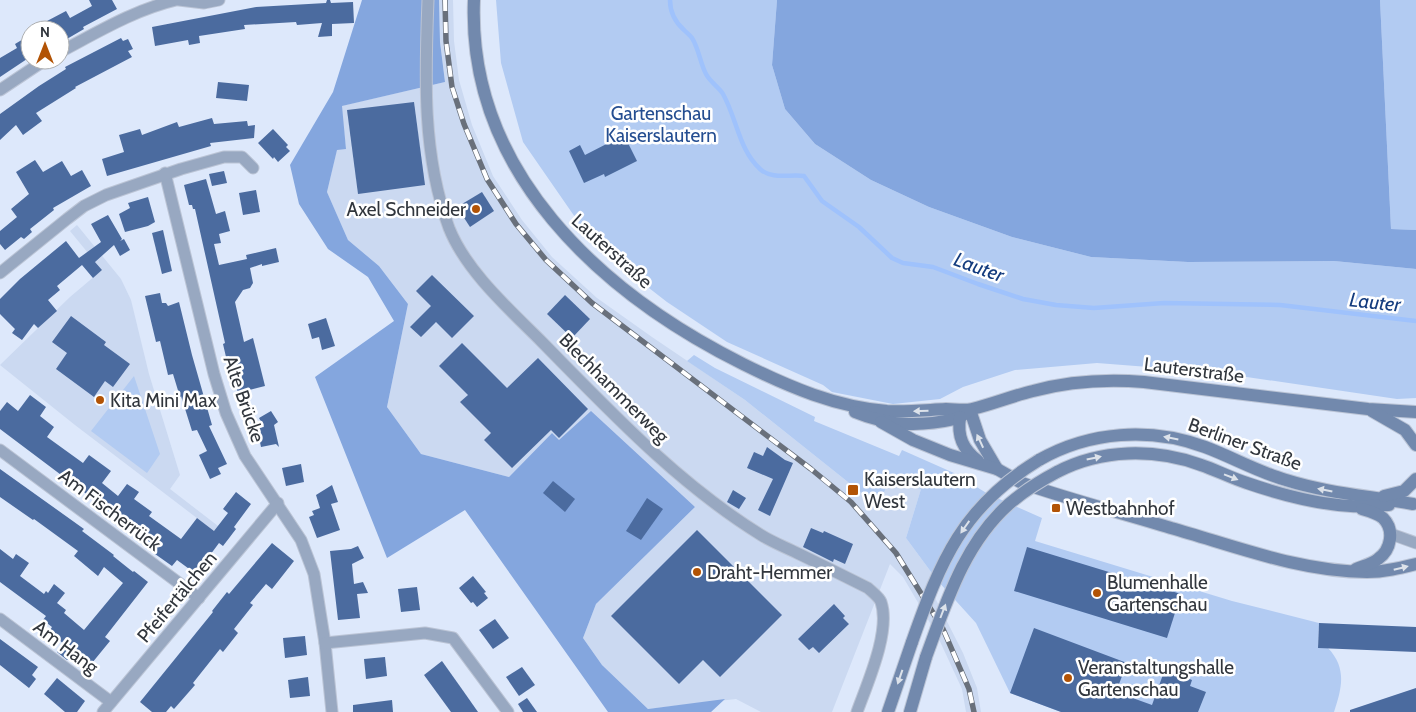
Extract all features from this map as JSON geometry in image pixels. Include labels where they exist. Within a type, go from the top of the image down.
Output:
[{"type":"main road","name":"Lauterstraße","points":[[474,0],[474,31],[477,58],[485,92],[499,133],[522,180],[544,211],[568,240],[619,286],[687,333],[727,356],[777,380],[881,422],[919,424],[945,421],[1057,385],[1108,380],[1144,382],[1368,409],[1416,412]]},
{"type":"main road","name":"Lauterstraße","points":[[835,403],[888,411],[965,414]]},
{"type":"main road","points":[[1368,409],[1405,430],[1416,445]]},
{"type":"main road","points":[[965,414],[960,435],[963,446],[968,453],[982,464]]},
{"type":"main road","points":[[965,414],[997,469]]},
{"type":"main road","points":[[881,422],[913,440],[950,455],[997,469],[1009,477],[1036,487],[1256,553],[1318,567],[1351,571],[1393,570],[1416,564]]},
{"type":"main road","name":"Berliner Straße","points":[[888,712],[939,572],[964,527],[993,494],[1019,473],[1064,447],[1089,439],[1121,435],[1162,436],[1204,446],[1287,481],[1320,489],[1414,504]]},
{"type":"main road","name":"Berliner Straße","points":[[910,712],[926,657],[959,573],[970,552],[985,530],[1019,496],[1071,464],[1094,458],[1127,454],[1157,454],[1201,465],[1246,483],[1310,500],[1352,507],[1414,504]]},
{"type":"main road","points":[[1373,497],[1404,491],[1416,479]]},
{"type":"main road","points":[[1351,571],[1379,559],[1387,550],[1391,534],[1389,526],[1377,514],[1352,507]]},
{"type":"street","points":[[70,47],[130,16],[154,6],[178,0],[204,3],[219,0]]},
{"type":"street","name":"Blechhammerweg","points":[[428,0],[426,63],[428,126],[435,181],[450,229],[466,259],[503,303],[638,439],[697,491],[762,536],[868,588],[880,601],[884,620],[882,636],[857,712]]},
{"type":"street","points":[[0,90],[30,70]]},
{"type":"street","points":[[0,273],[84,206],[106,195],[165,173],[224,157],[242,157],[253,168]]},
{"type":"street","name":"Alte Brücke","points":[[165,173],[214,374],[226,413],[245,456],[301,540],[314,574],[326,643],[332,712]]},
{"type":"street","name":"Am Fischerrück","points":[[0,450],[199,598]]},
{"type":"street","name":"Pfeifertälchen","points":[[103,712],[278,503]]},
{"type":"street","points":[[1391,534],[1416,543]]},
{"type":"street","name":"Am Hang","points":[[0,619],[111,702]]},
{"type":"street","points":[[326,643],[425,633],[453,638],[508,712]]},
{"type":"shaded area","points":[[362,0],[439,0],[440,42],[445,82],[342,106],[346,149],[337,150],[327,192],[348,240],[379,266],[408,304],[387,407],[421,454],[509,477],[552,433],[559,440],[591,411],[695,507],[596,604],[583,638],[602,665],[648,709],[725,699],[711,712],[608,712],[465,510],[387,558],[315,377],[394,321],[368,277],[328,249],[299,204],[290,165],[333,92]]},
{"type":"shaded area","points":[[439,0],[453,0],[454,41],[459,80],[472,125],[493,176],[522,220],[552,257],[597,298],[745,400],[878,506],[890,479],[921,489],[906,538],[937,580],[929,586],[963,653],[977,688],[981,712],[966,712],[962,689],[937,635],[903,577],[890,564],[832,712],[761,712],[736,699],[648,709],[602,665],[583,638],[596,604],[695,507],[559,441],[552,433],[509,477],[421,454],[387,407],[408,304],[379,266],[348,240],[327,192],[337,149],[346,149],[341,106],[445,82],[440,42]]},
{"type":"shaded area","points":[[777,0],[1380,0],[1391,229],[1416,230],[1416,269],[1334,261],[1188,262],[1091,257],[1012,237],[929,207],[871,180],[815,144],[785,109],[772,65]]},
{"type":"shaded area","name":"Kita Mini Max","points":[[77,225],[121,279],[131,300],[149,374],[180,475],[170,489],[231,536],[227,541],[0,365],[70,297],[102,270],[70,231]]},
{"type":"green space","name":"Gartenschau Kaiserslautern","points":[[496,0],[777,0],[772,65],[785,109],[815,144],[871,180],[929,207],[1012,237],[1091,257],[1188,262],[1334,261],[1416,269],[1416,398],[1397,399],[1213,372],[1097,363],[1015,370],[963,387],[940,399],[893,404],[832,392],[823,385],[727,342],[667,302],[595,246],[523,142],[501,63]]},
{"type":"green space","points":[[1380,0],[1416,0],[1416,230],[1391,229]]},
{"type":"green space","points":[[694,355],[715,368],[815,417],[814,421],[899,456],[902,450],[954,473],[988,494],[1042,518],[1035,541],[1232,601],[1319,623],[1318,647],[1328,648],[1338,663],[1340,671],[1341,686],[1334,712],[1061,712],[1010,693],[976,623],[937,580],[906,538],[921,489],[890,479],[878,506],[745,400],[687,361]]},
{"type":"green space","points":[[134,376],[160,454],[147,473],[91,431]]},
{"type":"building","points":[[89,0],[112,0],[117,9],[83,27],[84,29],[70,37],[70,20],[49,20],[66,11],[70,18],[92,6]]},
{"type":"building","points":[[327,0],[330,0],[331,3],[353,2],[354,23],[332,24],[332,36],[318,37],[322,23],[297,25],[296,22],[244,25],[245,29],[199,36],[200,43],[189,45],[188,40],[155,46],[152,27],[256,7],[326,3]]},
{"type":"building","points":[[121,38],[123,41],[128,39],[133,49],[128,51],[132,57],[75,87],[36,113],[42,121],[23,135],[16,125],[0,140],[0,114],[64,70],[70,70],[70,64]]},
{"type":"building","points":[[20,41],[20,64],[0,77],[0,58],[17,48],[15,44]]},
{"type":"building","points":[[218,82],[249,85],[247,101],[216,98]]},
{"type":"building","points":[[414,102],[425,185],[358,194],[347,110]]},
{"type":"building","points":[[212,118],[214,124],[247,121],[248,126],[255,125],[254,138],[210,143],[211,146],[107,176],[102,159],[124,152],[119,135],[140,129],[142,135],[177,122],[179,127]]},
{"type":"building","points":[[273,129],[288,145],[286,147],[290,151],[278,162],[258,143]]},
{"type":"building","points":[[624,135],[637,161],[605,177],[604,174],[584,183],[569,151],[580,145],[585,155]]},
{"type":"building","points":[[35,160],[43,172],[62,161],[71,176],[82,170],[91,186],[53,208],[54,210],[30,229],[32,232],[24,239],[21,237],[5,250],[0,244],[0,231],[17,217],[11,209],[29,194],[16,172]]},
{"type":"building","points":[[224,171],[227,183],[212,186],[209,174]]},
{"type":"building","points":[[206,179],[216,214],[225,211],[230,231],[219,234],[221,243],[214,244],[219,265],[247,259],[246,255],[276,248],[279,262],[250,268],[253,283],[250,288],[243,290],[235,302],[244,342],[253,338],[265,386],[238,393],[229,356],[226,357],[223,344],[225,343],[195,209],[193,209],[192,205],[189,205],[184,185]]},
{"type":"building","points":[[256,190],[260,212],[243,215],[239,193]]},
{"type":"building","name":"Axel Schneider","points":[[482,192],[494,211],[470,227],[457,207]]},
{"type":"building","points":[[148,197],[155,222],[148,226],[125,232],[119,214],[130,208],[128,203]]},
{"type":"building","points":[[108,215],[122,239],[120,241],[124,239],[130,250],[120,256],[114,245],[95,262],[102,270],[93,278],[82,265],[57,286],[60,290],[48,300],[57,311],[38,328],[34,324],[22,340],[12,333],[15,329],[0,314],[0,299],[20,279],[66,241],[79,258],[101,242],[91,224]]},
{"type":"building","points":[[163,230],[172,271],[162,274],[152,233]]},
{"type":"building","points":[[432,275],[474,316],[452,338],[436,322],[421,337],[410,327],[431,306],[416,291]]},
{"type":"building","points":[[160,293],[162,303],[166,303],[168,306],[179,302],[212,425],[209,426],[227,464],[218,468],[221,474],[210,479],[199,455],[207,451],[197,430],[192,431],[173,374],[168,375],[160,341],[156,342],[145,296]]},
{"type":"building","points":[[565,295],[590,319],[572,338],[547,314]]},
{"type":"building","points":[[71,316],[106,342],[104,345],[130,364],[113,387],[105,381],[94,397],[56,369],[67,353],[52,342]]},
{"type":"building","points":[[326,318],[335,346],[322,350],[319,337],[312,339],[308,324]]},
{"type":"building","points":[[462,343],[507,388],[538,358],[588,409],[559,438],[551,430],[512,468],[484,440],[491,433],[460,402],[468,395],[439,366]]},
{"type":"building","points":[[30,395],[46,407],[40,416],[54,427],[47,437],[83,463],[89,455],[111,471],[102,483],[118,496],[127,484],[139,492],[134,499],[152,512],[149,516],[181,539],[197,518],[214,531],[228,513],[223,509],[236,492],[251,504],[223,546],[219,543],[196,574],[177,560],[172,566],[148,549],[152,544],[145,538],[0,429],[0,411],[7,402],[18,411]]},
{"type":"building","points":[[271,411],[278,422],[274,425],[279,447],[276,444],[261,447],[257,428],[264,427],[259,418]]},
{"type":"building","points":[[767,447],[785,460],[793,463],[770,516],[758,510],[773,479],[747,468],[754,452],[763,456]]},
{"type":"building","points":[[301,464],[304,482],[286,486],[282,468]]},
{"type":"building","points":[[0,469],[84,529],[82,531],[148,582],[105,637],[110,641],[92,663],[75,651],[67,660],[57,652],[64,644],[49,632],[52,627],[43,620],[46,616],[0,582],[0,549],[13,559],[16,554],[29,563],[20,576],[44,594],[46,591],[48,593],[54,584],[65,593],[57,603],[66,610],[64,613],[84,630],[123,583],[104,567],[98,576],[74,556],[78,551],[0,497]]},
{"type":"building","points":[[553,481],[575,499],[565,512],[543,493]]},
{"type":"building","points":[[332,485],[338,502],[331,504],[340,530],[317,538],[309,517],[314,515],[312,511],[320,508],[316,495]]},
{"type":"building","points":[[733,490],[746,498],[739,509],[727,502]]},
{"type":"building","points":[[647,498],[663,509],[641,540],[626,531]]},
{"type":"building","points":[[811,528],[823,533],[824,531],[853,544],[845,564],[834,559],[833,562],[803,547]]},
{"type":"building","name":"Draht-Hemmer","points":[[697,530],[782,615],[720,677],[703,660],[679,684],[611,616]]},
{"type":"building","points":[[272,543],[294,561],[272,589],[266,584],[250,603],[253,605],[234,629],[238,633],[223,652],[220,649],[193,683],[195,685],[174,709],[171,706],[166,712],[152,712],[140,702],[227,592],[229,594]]},
{"type":"building","points":[[358,546],[364,558],[352,564],[354,584],[363,582],[368,593],[357,594],[360,618],[338,620],[330,551],[351,549]]},
{"type":"building","name":"Blumenhalle Gartenschau","points":[[1027,547],[1181,594],[1167,638],[1014,591]]},
{"type":"building","points":[[473,576],[486,592],[484,593],[488,598],[477,607],[473,602],[471,603],[459,588]]},
{"type":"building","points":[[417,587],[420,610],[401,612],[398,589]]},
{"type":"building","points":[[834,604],[845,616],[843,618],[849,624],[819,653],[813,647],[809,650],[798,639]]},
{"type":"building","points":[[495,619],[509,638],[493,649],[479,630]]},
{"type":"building","points":[[1319,623],[1416,627],[1416,652],[1318,648]]},
{"type":"building","name":"Veranstaltungshalle Gartenschau","points":[[1034,628],[1127,663],[1116,692],[1152,705],[1165,669],[1192,680],[1190,686],[1206,692],[1198,712],[1061,712],[1010,693]]},
{"type":"building","points":[[305,636],[307,655],[285,658],[283,638]]},
{"type":"building","points":[[0,639],[38,667],[32,675],[36,679],[29,688],[0,665]]},
{"type":"building","points":[[385,657],[387,676],[366,679],[364,659]]},
{"type":"building","points":[[442,661],[478,712],[451,712],[424,675]]},
{"type":"building","points":[[522,667],[535,685],[519,696],[506,677]]},
{"type":"building","points":[[308,677],[310,696],[290,698],[288,680]]},
{"type":"building","points":[[57,678],[85,701],[77,712],[65,712],[44,694]]},
{"type":"building","points":[[1416,688],[1416,712],[1350,712],[1350,710]]},
{"type":"building","points":[[527,698],[537,712],[523,712],[518,704]]},
{"type":"building","points":[[392,700],[393,712],[353,712],[353,705]]},
{"type":"waterway","name":"Lauter","points":[[670,0],[671,9],[676,20],[692,38],[706,74],[723,94],[728,104],[747,153],[760,169],[770,174],[781,176],[804,176],[822,201],[859,227],[892,258],[903,263],[933,267],[1023,299],[1056,305],[1094,308],[1164,303],[1280,305],[1416,321]]},
{"type":"railway","points":[[445,0],[446,41],[452,87],[464,124],[487,179],[516,224],[546,260],[592,303],[811,469],[851,502],[896,553],[943,629],[969,689],[974,712]]},
{"type":"place","name":"Axel Schneider","points":[[476,209]]},
{"type":"place","name":"Kita Mini Max","points":[[100,400]]},
{"type":"place","name":"Kaiserslautern West","points":[[853,490]]},
{"type":"place","name":"Westbahnhof","points":[[1056,508]]},
{"type":"place","name":"Draht-Hemmer","points":[[697,572]]},
{"type":"place","name":"Blumenhalle Gartenschau","points":[[1097,593]]},
{"type":"place","name":"Veranstaltungshalle Gartenschau","points":[[1068,678]]}]
